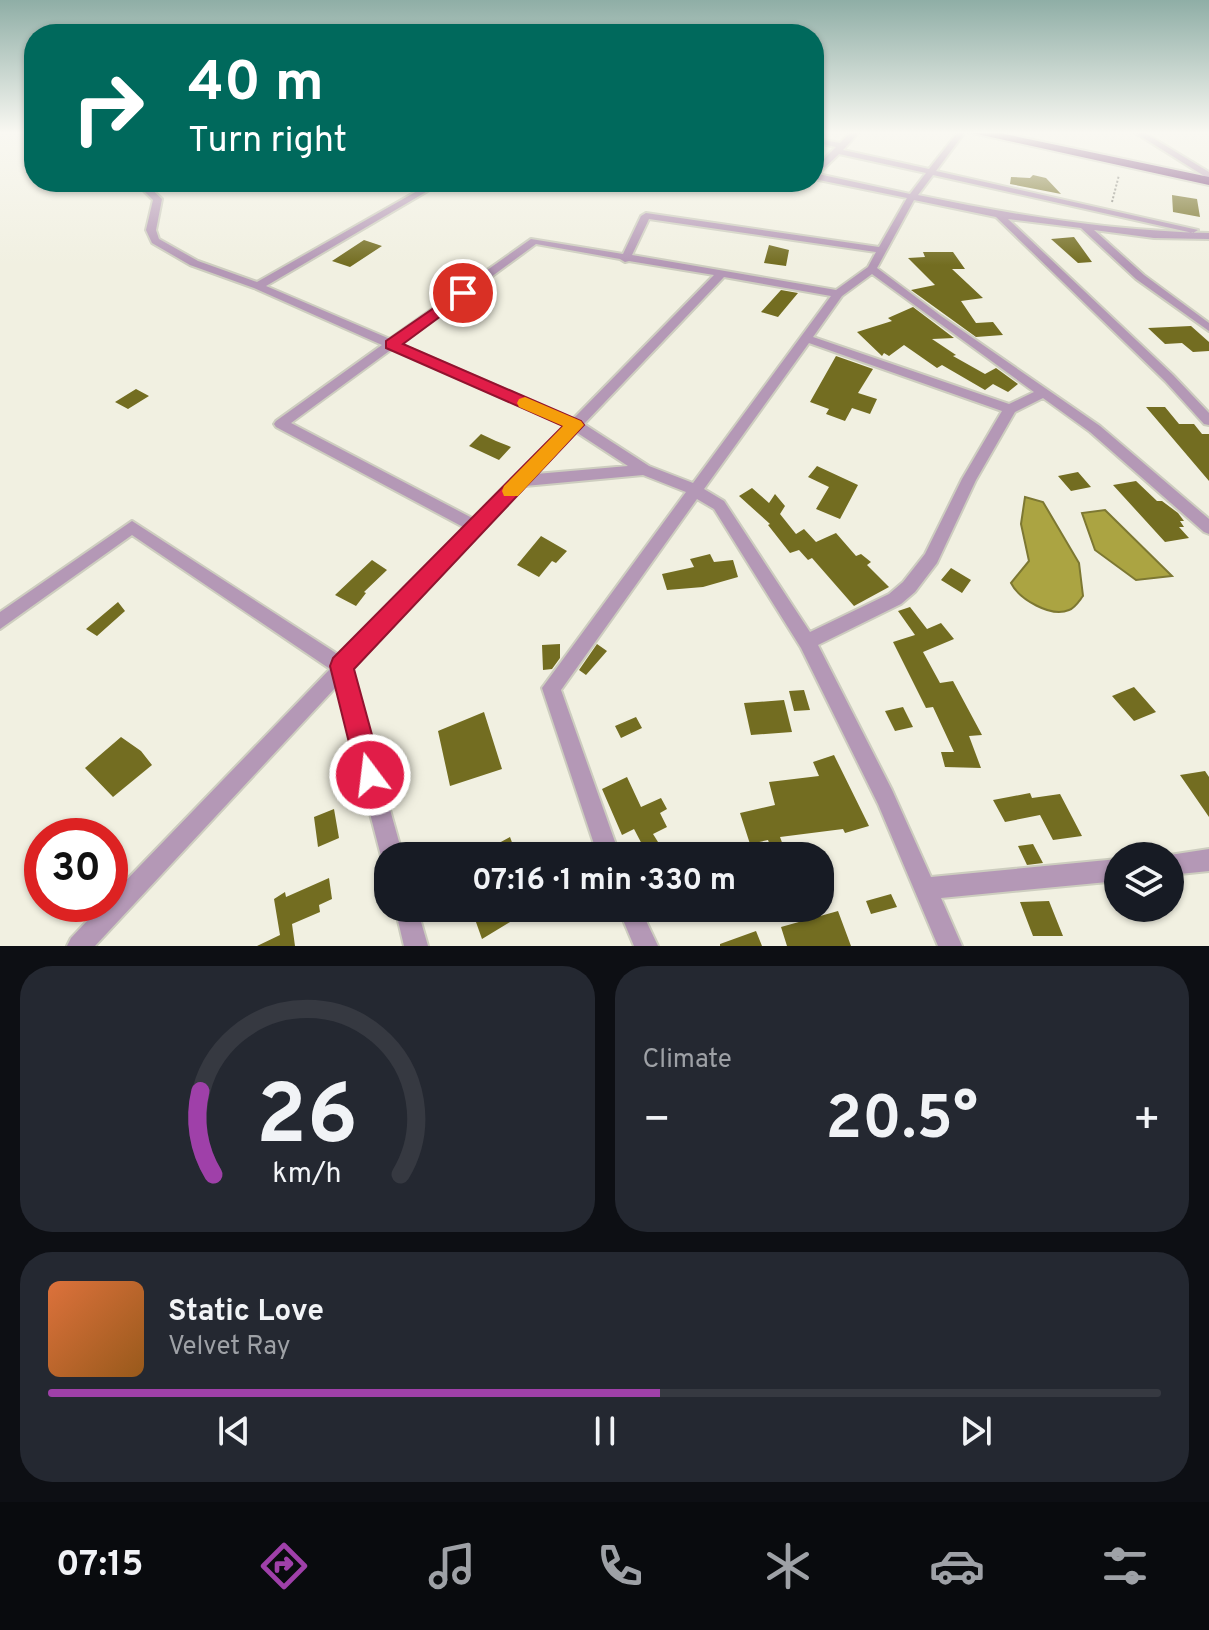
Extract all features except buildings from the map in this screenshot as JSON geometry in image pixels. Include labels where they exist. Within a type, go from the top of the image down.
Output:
[{"type":"street","points":[[604,842],[551,688],[838,294],[872,269],[911,198],[928,176]]},
{"type":"street","points":[[959,176],[1209,234]]},
{"type":"street","points":[[824,177],[999,215],[1154,235],[1209,234]]},
{"type":"street","points":[[150,192],[158,199],[151,230],[155,241],[194,263],[258,286],[575,425],[644,470],[719,505],[807,642],[885,797],[950,946]]},
{"type":"street","points":[[258,286],[422,192]]},
{"type":"street","points":[[999,215],[1169,378],[1209,421]]},
{"type":"street","points":[[625,259],[646,216],[883,250]]},
{"type":"street","points":[[1084,226],[1140,277],[1209,328]]},
{"type":"street","points":[[476,527],[281,424],[534,241],[838,294]]},
{"type":"street","points":[[872,269],[924,310],[1095,429],[1209,528]]},
{"type":"street","points":[[79,946],[341,666],[720,275]]},
{"type":"street","points":[[806,338],[1010,409]]},
{"type":"street","points":[[807,642],[895,599],[909,587],[931,558],[969,479],[1010,409],[1043,393]]},
{"type":"street","points":[[521,481],[644,470]]},
{"type":"street","points":[[0,621],[132,527],[341,666],[388,842]]},
{"type":"street","points":[[1184,863],[1209,860]]},
{"type":"street","points":[[924,889],[1104,871]]},
{"type":"street","points":[[410,922],[416,946]]},
{"type":"street","points":[[635,922],[646,946]]},
{"type":"path","points":[[1110,212],[1120,176]]},
{"type":"shaded area","points":[[1025,497],[1043,502],[1079,563],[1083,596],[1069,610],[1053,611],[1036,606],[1011,583],[1029,561],[1021,524]]},
{"type":"shaded area","points":[[1105,510],[1172,576],[1136,580],[1095,550],[1082,513]]},
{"type":"slow traffic","points":[[511,491],[575,425],[525,403]]},
{"type":"route","points":[[370,775],[341,666],[575,425],[392,344],[463,293]]}]
